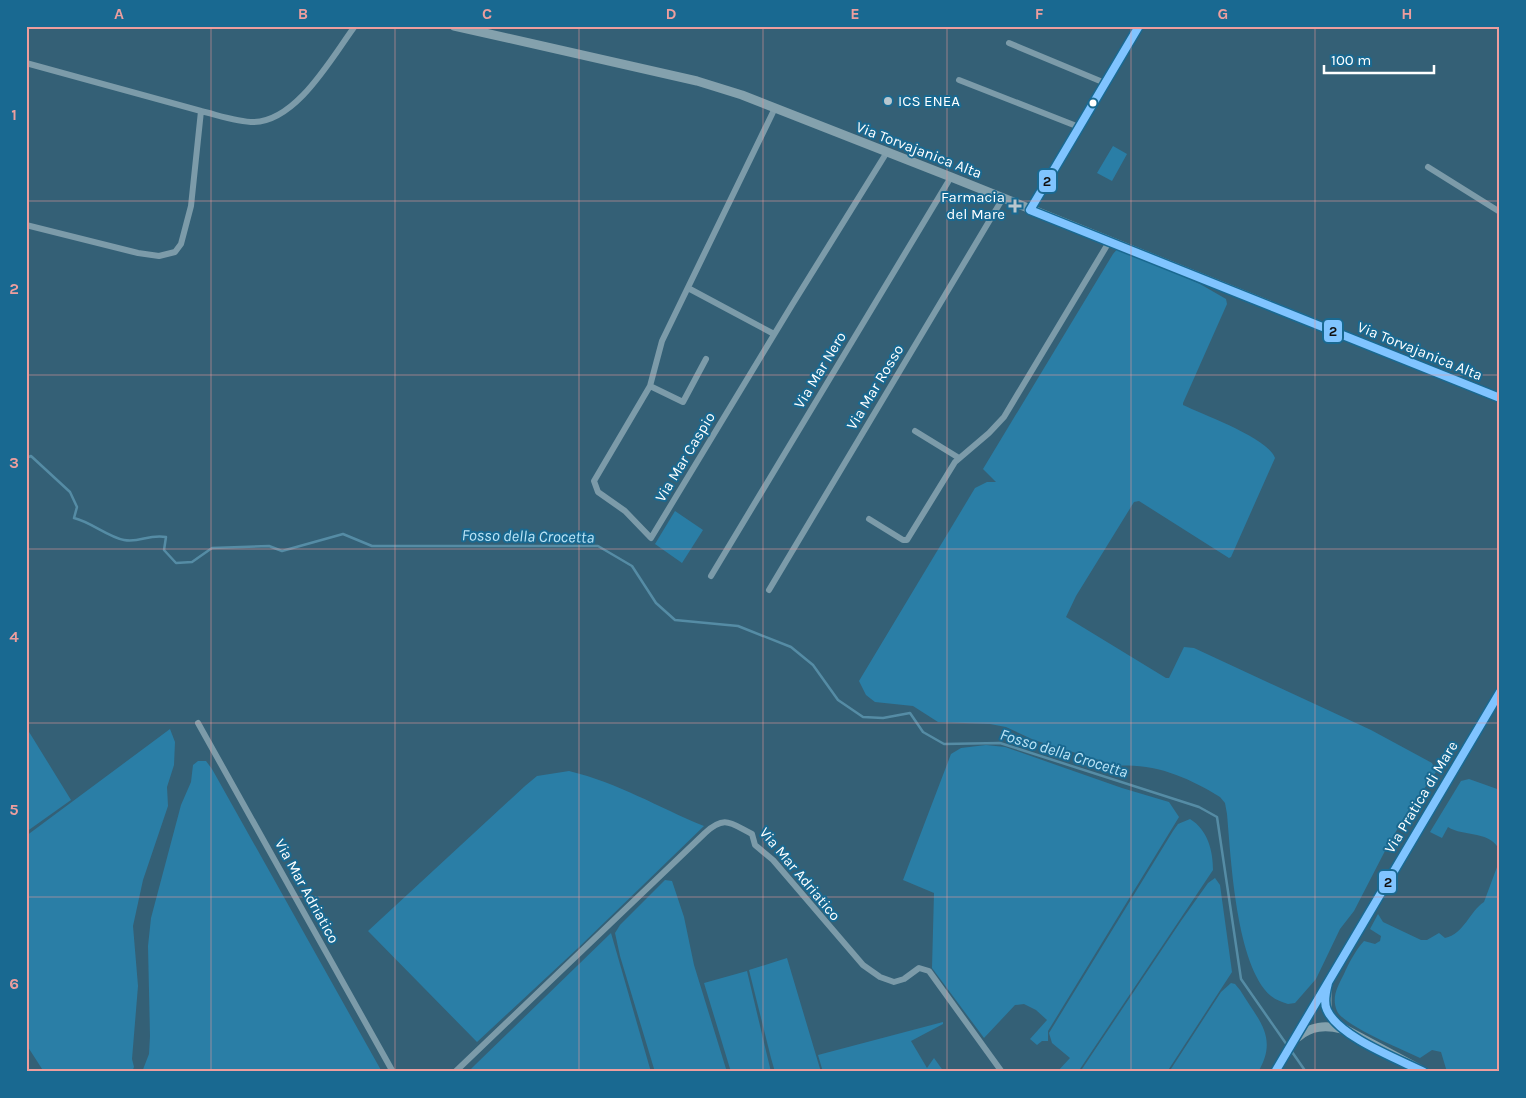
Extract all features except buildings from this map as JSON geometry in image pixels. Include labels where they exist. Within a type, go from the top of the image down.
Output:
[{"type":"street","points":[[26,63],[201,111],[253,122],[264,121],[279,115],[304,94],[355,26]]},
{"type":"street","name":"Via Torvajanica Alta","points":[[454,26],[704,83],[775,108],[1500,398]]},
{"type":"street","points":[[1030,210],[1139,26]]},
{"type":"street","points":[[1009,43],[1105,83]]},
{"type":"street","points":[[959,80],[1079,127]]},
{"type":"street","points":[[650,386],[662,341],[775,108]]},
{"type":"street","points":[[26,225],[144,254],[160,256],[175,252],[182,244],[191,206],[201,111]]},
{"type":"street","name":"Via Mar Caspio","points":[[706,359],[683,402],[650,386],[594,483],[598,492],[625,511],[651,538],[887,152]]},
{"type":"street","points":[[1428,167],[1500,212]]},
{"type":"street","name":"Via Mar Nero","points":[[711,576],[951,177]]},
{"type":"street","name":"Via Mar Rosso","points":[[769,590],[1003,198]]},
{"type":"street","points":[[869,519],[903,540],[907,540],[959,458],[989,433],[1004,417],[1109,242]]},
{"type":"street","points":[[688,288],[774,334]]},
{"type":"street","points":[[914,430],[959,458]]},
{"type":"street","name":"Via Pratica di Mare","points":[[1275,1072],[1500,692]]},
{"type":"street","name":"Via Mar Adriatico","points":[[198,723],[394,1072]]},
{"type":"street","name":"Via Mar Adriatico","points":[[455,1072],[715,824],[724,822],[752,834],[755,845],[771,858],[849,952],[870,971],[894,982],[904,979],[919,968],[928,971],[1002,1072]]},
{"type":"street","points":[[1328,984],[1325,998],[1327,1010],[1336,1025],[1425,1072]]},
{"type":"street","points":[[1294,1040],[1311,1029],[1320,1027],[1330,1026],[1344,1030]]},
{"type":"shaded area","points":[[1113,146],[1127,154],[1112,181],[1097,173]]},
{"type":"shaded area","points":[[1119,247],[1200,284],[1226,299],[1227,304],[1183,405],[1248,435],[1270,450],[1275,458],[1231,557],[1229,558],[1139,501],[1134,502],[1076,596],[1066,617],[1166,678],[1169,678],[1184,647],[1194,648],[1371,730],[1432,763],[1436,772],[1406,814],[1354,911],[1340,929],[1316,979],[1295,1003],[1288,1004],[1271,996],[1259,981],[1250,961],[1237,911],[1225,803],[1220,797],[1171,773],[1145,767],[1118,766],[1034,740],[1006,727],[990,724],[938,722],[913,706],[875,702],[866,695],[859,681],[975,488],[987,482],[996,482],[983,469]]},
{"type":"shaded area","points":[[675,511],[703,530],[682,563],[655,544]]},
{"type":"shaded area","points":[[26,727],[71,800],[26,832]]},
{"type":"shaded area","points":[[170,729],[175,742],[174,765],[167,787],[168,806],[143,880],[133,926],[138,986],[132,1059],[134,1067],[132,1072],[44,1072],[26,1044],[26,836]]},
{"type":"shaded area","points":[[986,745],[1005,747],[1122,788],[1169,802],[1179,817],[1048,1031],[1048,1041],[1042,1041],[1037,1045],[1030,1039],[1047,1020],[1036,1010],[1024,1004],[1015,1005],[984,1038],[932,968],[934,893],[903,880],[951,754],[961,748]]},
{"type":"shaded area","points":[[198,761],[206,761],[212,769],[382,1072],[142,1072],[149,1054],[148,946],[151,918],[181,805],[191,782],[193,765]]},
{"type":"shaded area","points":[[569,771],[605,782],[704,826],[577,949],[477,1042],[368,931],[537,776]]},
{"type":"shaded area","points":[[1469,779],[1500,790],[1500,852],[1491,840],[1484,837],[1448,827],[1442,838],[1430,832],[1461,781]]},
{"type":"shaded area","points":[[1190,819],[1201,829],[1208,841],[1213,870],[1078,1072],[1057,1072],[1070,1058],[1052,1043],[1049,1033],[1173,831],[1178,824]]},
{"type":"shaded area","points":[[1500,859],[1500,1072],[1447,1072],[1441,1052],[1432,1050],[1420,1058],[1362,1030],[1342,1017],[1335,1006],[1336,992],[1350,961],[1364,941],[1375,944],[1380,941],[1381,936],[1370,929],[1378,914],[1383,922],[1421,940],[1427,940],[1439,933],[1445,938],[1452,936],[1484,902]]},
{"type":"shaded area","points":[[1215,878],[1220,885],[1232,972],[1167,1072],[1080,1072],[1181,921],[1208,883]]},
{"type":"shaded area","points":[[665,880],[672,881],[684,917],[694,965],[727,1072],[655,1072],[620,956],[615,933],[620,925]]},
{"type":"shaded area","points":[[611,933],[651,1072],[468,1072],[476,1064]]},
{"type":"shaded area","points":[[787,958],[821,1072],[775,1072],[749,970]]},
{"type":"shaded area","points":[[747,971],[771,1072],[731,1072],[704,983]]},
{"type":"shaded area","points":[[1231,983],[1235,984],[1240,990],[1264,1029],[1267,1049],[1258,1072],[1169,1072],[1221,992]]},
{"type":"shaded area","points":[[943,1022],[943,1024],[911,1041],[927,1068],[934,1058],[944,1072],[823,1072],[818,1055]]},
{"type":"waterway","name":"Fosso della Crocetta","points":[[26,458],[31,456],[70,492],[77,507],[74,518],[124,540],[166,537],[164,550],[176,563],[192,562],[212,548],[269,546],[282,551],[343,534],[372,546],[598,546],[632,566],[656,603],[675,620],[738,626],[791,647],[813,665],[838,700],[863,717],[883,718],[910,713],[923,732],[944,744],[1000,743],[1199,807],[1217,817],[1241,979],[1287,1045]]},
{"type":"waterway","name":"Fosso della Crocetta","points":[[1290,1049],[1306,1072]]},
{"type":"transit line","name":"2","points":[[1139,26],[1030,210],[1500,398]]},
{"type":"transit line","name":"2","points":[[1275,1072],[1500,692]]},
{"type":"transit line","name":"2","points":[[1328,983],[1325,1004],[1334,1020],[1356,1038],[1424,1072]]},
{"type":"place","name":"ICS ENEA","points":[[888,101]]},
{"type":"place","name":"Farmacia del Mare","points":[[1015,206]]}]
